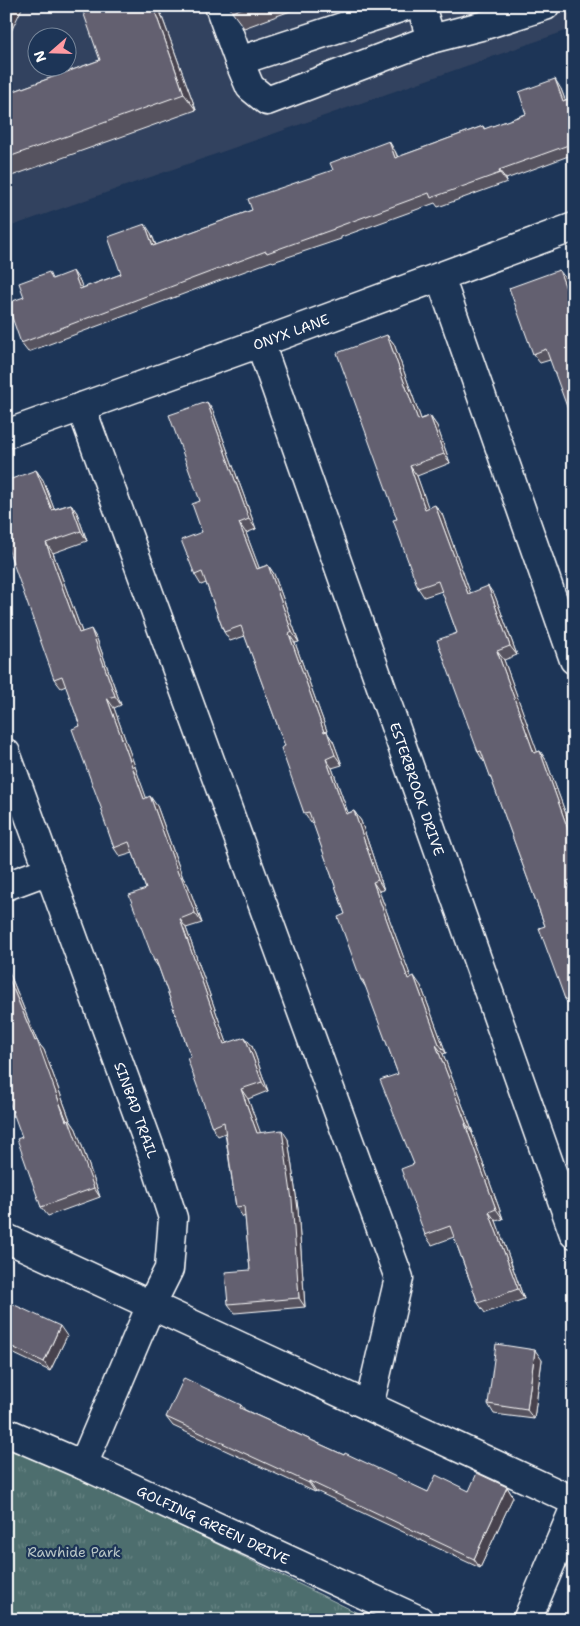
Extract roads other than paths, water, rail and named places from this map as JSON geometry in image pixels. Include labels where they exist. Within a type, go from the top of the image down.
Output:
[{"type":"street","points":[[219,6],[250,87],[267,101],[431,39],[481,16],[545,6]]},
{"type":"street","points":[[239,61],[406,6]]},
{"type":"street","points":[[421,6],[431,39]]},
{"type":"street","name":"ONYX LANE","points":[[6,434],[260,344],[574,227]]},
{"type":"street","points":[[440,277],[574,660]]},
{"type":"street","name":"ESTERBROOK DRIVE","points":[[260,344],[574,1234]]},
{"type":"street","points":[[81,407],[399,1278],[369,1406]]},
{"type":"street","name":"SINBAD TRAIL","points":[[6,753],[154,1159],[173,1218],[169,1269],[151,1305],[83,1465]]},
{"type":"street","points":[[6,886],[49,870]]},
{"type":"street","points":[[6,1238],[574,1501]]},
{"type":"street","name":"GOLFING GREEN DRIVE","points":[[6,1432],[83,1465],[419,1620]]},
{"type":"street","points":[[527,1620],[574,1508]]},
{"type":"park label","name":"Rawhide Park","points":[[74,1552]]}]
